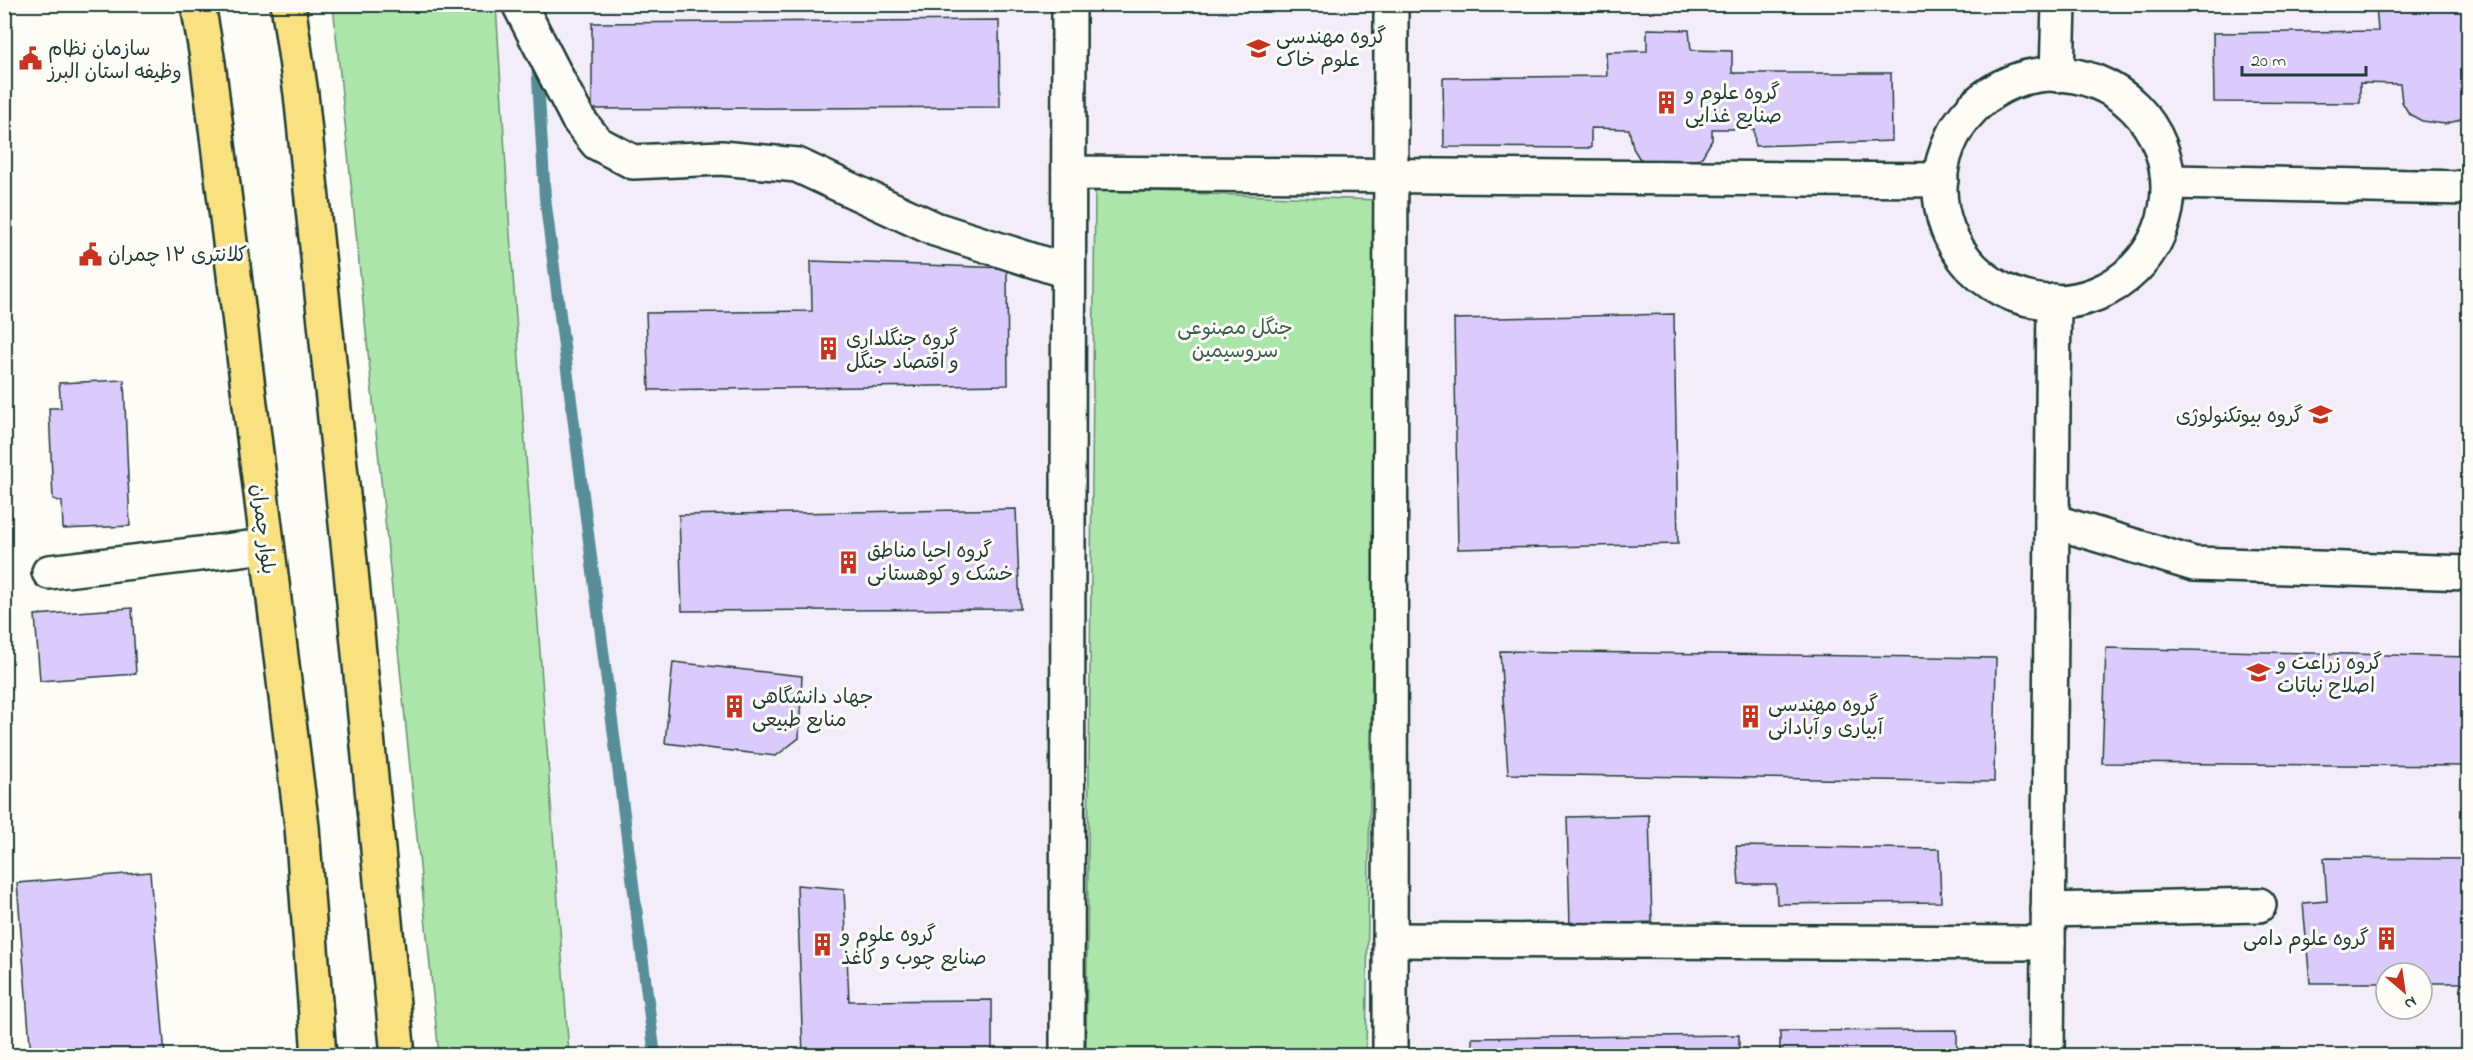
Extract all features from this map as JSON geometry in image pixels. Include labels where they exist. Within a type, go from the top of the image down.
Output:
[{"type":"main road","name":"بلوار چمران","points":[[198,4],[208,63],[302,827],[319,1056]]},
{"type":"main road","points":[[288,4],[302,106],[350,559],[398,1056]]},
{"type":"street","points":[[519,4],[578,119],[597,143],[633,162],[721,158],[797,165],[936,229],[1066,271]]},
{"type":"street","points":[[1067,1056],[1066,271],[1069,172],[1069,4]]},
{"type":"street","points":[[1390,1056],[1391,4]]},
{"type":"street","points":[[2057,75],[2058,4]]},
{"type":"street","points":[[2074,74],[2122,94],[2156,132],[2170,182],[2162,233],[2131,275],[2086,300],[2034,302],[1987,282],[1952,244],[1938,194],[1947,144],[1978,101],[2023,76],[2057,75],[2074,74]]},
{"type":"street","points":[[1069,172],[1941,180]]},
{"type":"street","points":[[2170,182],[2469,188]]},
{"type":"street","points":[[2047,1056],[2054,301]]},
{"type":"street","points":[[2052,520],[2194,564],[2469,573]]},
{"type":"street","points":[[49,572],[266,546]]},
{"type":"street","points":[[2048,910],[2259,905]]},
{"type":"street","points":[[1390,940],[2048,943]]},
{"type":"shaded area","points":[[375,5],[2468,5],[2468,1055],[473,1055]]},
{"type":"green space","points":[[333,5],[496,5],[510,234],[569,1055],[439,1055]]},
{"type":"green space","name":"جنگل مصنوعی سروسیمین","points":[[1095,190],[1379,200],[1366,1055],[1086,1056]]},
{"type":"building","points":[[2468,5],[2468,115],[2456,121],[2445,124],[2422,121],[2409,114],[2402,102],[2400,84],[2360,83],[2360,103],[2214,102],[2213,33],[2378,31],[2376,6]]},
{"type":"building","points":[[999,20],[1000,107],[592,109],[592,23]]},
{"type":"building","name":"گروه علوم و صنایع غذایی","points":[[1647,29],[1689,30],[1691,50],[1732,51],[1732,73],[1891,73],[1892,141],[1755,146],[1754,129],[1712,129],[1712,140],[1702,157],[1686,166],[1652,166],[1639,158],[1633,148],[1629,129],[1591,128],[1591,148],[1444,147],[1443,78],[1607,76],[1606,52],[1647,51]]},
{"type":"building","name":"گروه جنگلداری و اقتصاد جنگل","points":[[811,261],[1007,268],[1008,385],[649,390],[646,313],[812,311]]},
{"type":"building","points":[[1674,314],[1678,544],[1458,549],[1454,319]]},
{"type":"building","points":[[124,380],[130,526],[63,529],[62,502],[53,499],[49,408],[61,408],[59,383]]},
{"type":"building","name":"گروه احیا مناطق خشک و کوهستانی","points":[[1016,509],[1020,609],[682,611],[679,515]]},
{"type":"building","points":[[132,608],[136,674],[40,681],[35,615]]},
{"type":"building","points":[[2106,648],[2468,657],[2468,766],[2102,763]]},
{"type":"building","name":"گروه مهندسی آبیاری و آبادانی","points":[[1500,651],[1996,658],[1994,782],[1508,774]]},
{"type":"building","name":"جهاد دانشگاهی منابع طبیعی","points":[[673,662],[802,676],[799,738],[776,756],[665,743]]},
{"type":"building","points":[[1649,815],[1652,922],[1570,925],[1567,817]]},
{"type":"building","points":[[1736,846],[1939,849],[1941,902],[1777,904],[1776,884],[1739,884]]},
{"type":"building","name":"گروه علوم دامی","points":[[2324,858],[2468,859],[2468,983],[2434,983],[2434,961],[2374,961],[2374,983],[2310,983],[2303,903],[2327,901]]},
{"type":"building","points":[[150,872],[165,1056],[31,1056],[17,883]]},
{"type":"building","name":"گروه علوم و صنایع چوب و کاغذ","points":[[797,885],[844,889],[849,1001],[992,1000],[992,1056],[803,1056]]},
{"type":"building","points":[[1957,1030],[1957,1056],[1780,1056],[1780,1031]]},
{"type":"building","points":[[1739,1035],[1739,1056],[1472,1056],[1472,1038]]},
{"type":"waterway","points":[[537,62],[545,198],[655,1056]]},
{"type":"place","name":"گروه مهندسی علوم خاک","points":[[1258,48]]},
{"type":"place","name":"سازمان نظام وظیفه استان البرز","points":[[30,59]]},
{"type":"place","name":"گروه علوم و صنایع غذایی","points":[[1667,103]]},
{"type":"place","name":"کلانتری ۱۲ چمران","points":[[90,254]]},
{"type":"place","name":"گروه جنگلداری و اقتصاد جنگل","points":[[828,349]]},
{"type":"place","name":"گروه بیوتکنولوژی","points":[[2321,415]]},
{"type":"place","name":"گروه احیا مناطق خشک و کوهستانی","points":[[849,562]]},
{"type":"place","name":"گروه زراعت و اصلاح نباتات","points":[[2259,673]]},
{"type":"place","name":"جهاد دانشگاهی منابع طبیعی","points":[[734,707]]},
{"type":"place","name":"گروه مهندسی آبیاری و آبادانی","points":[[1750,716]]},
{"type":"place","name":"گروه علوم دامی","points":[[2387,938]]},
{"type":"place","name":"گروه علوم و صنایع چوب و کاغذ","points":[[823,945]]}]
